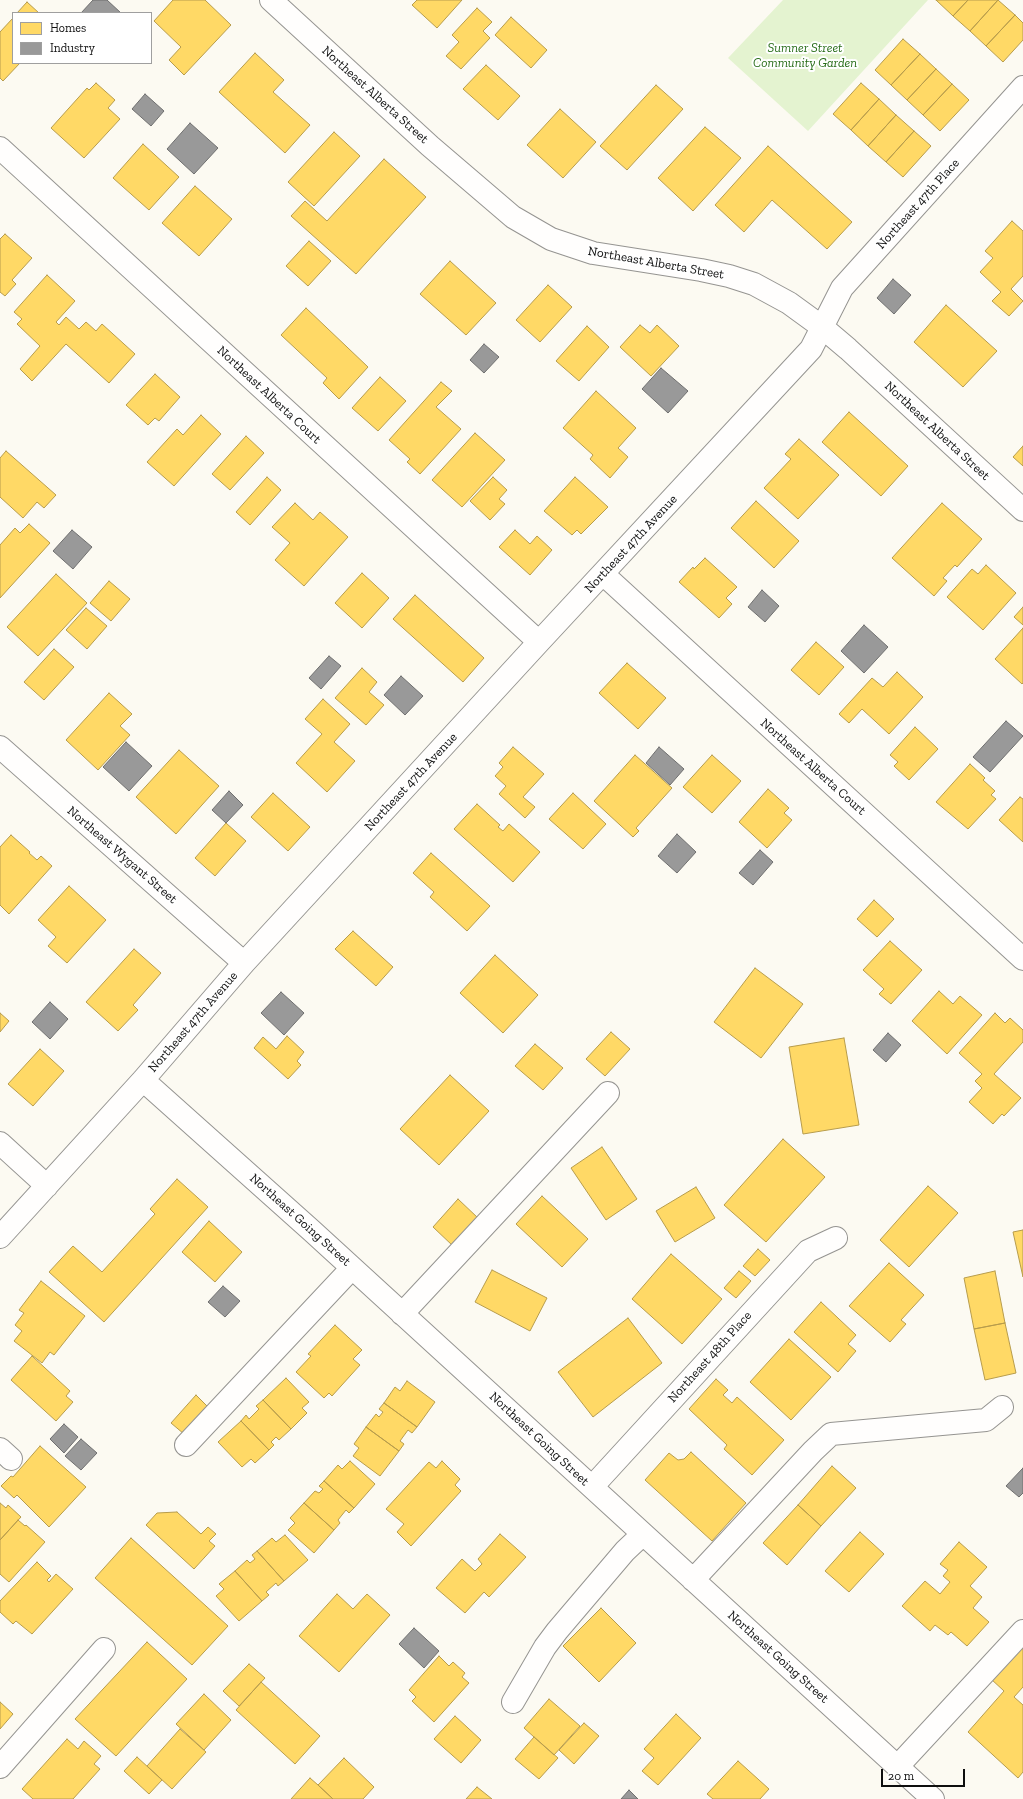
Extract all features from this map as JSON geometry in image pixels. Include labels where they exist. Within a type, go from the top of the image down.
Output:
[{"type":"street","name":"Northeast Alberta Street","points":[[271,0],[480,189],[512,216],[551,239],[593,253],[701,270],[754,284],[789,303],[822,327],[1023,510]]},
{"type":"street","name":"Northeast 47th Place","points":[[822,327],[842,288],[1023,87]]},
{"type":"street","name":"Northeast Alberta Court","points":[[0,148],[539,642]]},
{"type":"street","name":"Northeast 47th Avenue","points":[[0,1237],[143,1080],[244,963],[811,349],[822,327]]},
{"type":"street","name":"Northeast Alberta Court","points":[[603,574],[1023,959]]},
{"type":"street","name":"Northeast Wygant Street","points":[[0,747],[244,963]]},
{"type":"street","name":"Northeast Going Street","points":[[143,1080],[352,1268],[933,1799]]},
{"type":"street","points":[[402,1314],[608,1093]]},
{"type":"street","points":[[0,1143],[47,1186]]},
{"type":"street","name":"Northeast 48th Place","points":[[592,1487],[808,1251],[836,1238]]},
{"type":"street","points":[[186,1445],[352,1268]]},
{"type":"street","points":[[694,1580],[813,1450],[831,1434],[986,1420],[1002,1407]]},
{"type":"street","points":[[513,1702],[545,1647],[557,1631],[625,1551],[643,1534]]},
{"type":"street","points":[[898,1766],[1023,1631]]},
{"type":"street","points":[[0,1767],[104,1649]]},
{"type":"green space","name":"Sumner Street Community Garden","points":[[783,0],[928,0],[808,131],[728,58]]},
{"type":"building: Homes","points":[[173,0],[205,0],[231,25],[184,75],[169,60],[181,47],[154,21]]},
{"type":"building: Homes","points":[[417,0],[462,0],[437,28],[412,5]]},
{"type":"building: Homes","points":[[936,0],[968,0],[953,16]]},
{"type":"building: Homes","points":[[968,0],[998,0],[970,31],[953,16]]},
{"type":"building: Homes","points":[[998,0],[1015,15],[986,46],[970,31]]},
{"type":"building: Homes","points":[[27,2],[38,12],[18,12]]},
{"type":"building: Homes","points":[[477,8],[492,22],[483,31],[490,38],[461,69],[446,56],[459,42],[452,35]]},
{"type":"building: Homes","points":[[1015,15],[1023,23],[1023,40],[1003,62],[986,46]]},
{"type":"building: Homes","points":[[511,17],[547,50],[531,68],[495,35]]},
{"type":"building: Homes","points":[[12,19],[12,64],[19,64],[3,81],[0,78],[0,32]]},
{"type":"building: Homes","points":[[903,39],[920,54],[891,85],[875,70]]},
{"type":"building: Homes","points":[[255,53],[284,80],[273,92],[310,125],[285,153],[219,92]]},
{"type":"building: Homes","points":[[920,54],[936,69],[907,100],[891,85]]},
{"type":"building: Homes","points":[[486,65],[520,96],[498,120],[463,89]]},
{"type":"building: Homes","points":[[936,69],[952,84],[923,115],[907,100]]},
{"type":"building: Homes","points":[[96,83],[115,100],[108,108],[120,119],[84,158],[51,128],[87,88],[89,90]]},
{"type":"building: Homes","points":[[861,83],[879,99],[851,130],[833,114]]},
{"type":"building: Homes","points":[[952,84],[969,100],[940,131],[923,115]]},
{"type":"building: Homes","points":[[656,85],[683,109],[627,170],[600,146]]},
{"type":"building: Homes","points":[[879,99],[896,115],[868,146],[851,130]]},
{"type":"building: Homes","points":[[560,109],[596,142],[563,178],[527,145]]},
{"type":"building: Homes","points":[[896,115],[914,131],[886,162],[868,146]]},
{"type":"building: Homes","points":[[705,127],[741,158],[693,211],[658,178]]},
{"type":"building: Homes","points":[[914,131],[931,146],[903,177],[886,162]]},
{"type":"building: Homes","points":[[334,132],[360,156],[314,206],[288,182]]},
{"type":"building: Homes","points":[[143,144],[179,177],[149,210],[113,178]]},
{"type":"building: Homes","points":[[768,146],[852,222],[827,249],[772,200],[744,232],[715,205]]},
{"type":"building: Homes","points":[[384,159],[426,197],[356,274],[291,216],[305,201],[327,221]]},
{"type":"building: Homes","points":[[195,186],[232,219],[199,256],[162,223]]},
{"type":"building: Homes","points":[[1012,221],[1023,231],[1023,276],[1011,289],[1023,301],[1009,316],[992,301],[1001,292],[980,272],[993,258],[985,251]]},
{"type":"building: Homes","points":[[5,234],[32,258],[12,280],[16,284],[5,296],[0,292],[0,239]]},
{"type":"building: Homes","points":[[309,241],[331,261],[308,286],[286,266]]},
{"type":"building: Homes","points":[[450,261],[496,303],[466,335],[420,294]]},
{"type":"building: Homes","points":[[47,275],[75,301],[56,322],[59,325],[66,317],[79,329],[86,322],[96,331],[102,324],[135,354],[109,383],[66,344],[32,381],[20,369],[40,346],[17,324],[22,319],[14,312]]},
{"type":"building: Homes","points":[[548,285],[572,307],[540,342],[516,320]]},
{"type":"building: Homes","points":[[946,305],[997,351],[963,387],[914,342]]},
{"type":"building: Homes","points":[[306,308],[368,367],[339,399],[323,383],[327,378],[281,335]]},
{"type":"building: Homes","points":[[640,325],[650,333],[657,325],[679,346],[651,376],[620,347]]},
{"type":"building: Homes","points":[[587,326],[609,347],[579,381],[556,361]]},
{"type":"building: Homes","points":[[155,374],[180,397],[159,421],[155,418],[148,425],[126,405]]},
{"type":"building: Homes","points":[[380,377],[406,401],[378,431],[352,408]]},
{"type":"building: Homes","points":[[441,382],[452,391],[436,407],[461,429],[420,474],[407,462],[410,459],[389,440]]},
{"type":"building: Homes","points":[[596,391],[636,428],[618,448],[628,457],[610,478],[590,459],[593,455],[563,428]]},
{"type":"building: Homes","points":[[849,412],[908,466],[881,496],[822,442]]},
{"type":"building: Homes","points":[[201,415],[221,434],[174,486],[147,462],[177,429],[183,435]]},
{"type":"building: Homes","points":[[475,433],[505,460],[462,507],[432,480]]},
{"type":"building: Homes","points":[[246,436],[264,453],[230,490],[212,474]]},
{"type":"building: Homes","points":[[799,439],[839,475],[798,519],[764,488],[791,459],[785,454]]},
{"type":"building: Homes","points":[[1023,446],[1023,466],[1013,457]]},
{"type":"building: Homes","points":[[6,451],[56,495],[44,508],[37,502],[23,518],[0,497],[0,458]]},
{"type":"building: Homes","points":[[267,477],[281,490],[250,525],[236,512]]},
{"type":"building: Homes","points":[[493,477],[507,490],[499,499],[505,504],[490,520],[470,501]]},
{"type":"building: Homes","points":[[575,477],[608,507],[581,534],[577,530],[572,535],[544,511]]},
{"type":"building: Homes","points":[[756,501],[799,541],[774,568],[731,528]]},
{"type":"building: Homes","points":[[295,503],[313,520],[320,512],[348,537],[304,586],[275,560],[290,543],[272,527]]},
{"type":"building: Homes","points":[[942,503],[982,539],[957,567],[955,565],[943,578],[947,581],[934,596],[892,558]]},
{"type":"building: Homes","points":[[29,524],[50,543],[0,598],[0,545],[15,528],[20,533]]},
{"type":"building: Homes","points":[[515,530],[530,544],[537,536],[552,550],[530,575],[499,547]]},
{"type":"building: Homes","points":[[705,558],[737,587],[726,598],[732,604],[719,618],[679,582],[693,567],[694,569]]},
{"type":"building: Homes","points":[[986,565],[1016,593],[983,630],[947,597],[972,569],[978,574]]},
{"type":"building: Homes","points":[[362,573],[389,598],[362,628],[335,603]]},
{"type":"building: Homes","points":[[56,574],[87,603],[38,656],[7,627]]},
{"type":"building: Homes","points":[[109,581],[130,599],[111,621],[90,603]]},
{"type":"building: Homes","points":[[415,595],[484,658],[463,682],[393,619]]},
{"type":"building: Homes","points":[[1023,607],[1023,625],[1014,617]]},
{"type":"building: Homes","points":[[86,608],[107,626],[87,649],[66,630]]},
{"type":"building: Homes","points":[[1023,628],[1023,683],[1022,684],[995,659]]},
{"type":"building: Homes","points":[[816,642],[844,667],[819,695],[791,670]]},
{"type":"building: Homes","points":[[54,649],[74,667],[44,700],[24,682]]},
{"type":"building: Homes","points":[[627,663],[666,698],[638,729],[599,693]]},
{"type":"building: Homes","points":[[362,668],[377,682],[369,692],[384,705],[366,725],[335,698]]},
{"type":"building: Homes","points":[[897,672],[923,697],[889,734],[862,709],[849,723],[839,714],[872,678],[883,687]]},
{"type":"building: Homes","points":[[109,693],[132,714],[120,726],[130,735],[98,770],[66,740]]},
{"type":"building: Homes","points":[[323,699],[350,724],[334,742],[355,761],[327,792],[296,763],[322,734],[305,719]]},
{"type":"building: Homes","points":[[915,727],[938,749],[909,780],[894,766],[898,762],[890,755]]},
{"type":"building: Homes","points":[[513,747],[544,774],[523,797],[535,807],[525,818],[499,794],[506,786],[495,776],[503,767],[499,763]]},
{"type":"building: Homes","points":[[179,750],[219,786],[176,834],[136,797]]},
{"type":"building: Homes","points":[[635,755],[672,788],[636,828],[639,831],[633,837],[594,801]]},
{"type":"building: Homes","points":[[712,755],[741,781],[712,813],[683,787]]},
{"type":"building: Homes","points":[[970,764],[985,778],[983,780],[995,791],[991,795],[996,799],[968,829],[936,802]]},
{"type":"building: Homes","points":[[768,789],[789,808],[784,813],[792,820],[767,848],[739,822]]},
{"type":"building: Homes","points":[[273,793],[310,827],[288,851],[251,817]]},
{"type":"building: Homes","points":[[573,793],[606,824],[583,849],[549,819]]},
{"type":"building: Homes","points":[[1020,797],[1023,799],[1023,842],[999,820]]},
{"type":"building: Homes","points":[[477,804],[500,825],[498,827],[503,831],[509,824],[540,852],[513,882],[454,829]]},
{"type":"building: Homes","points":[[226,823],[246,841],[215,876],[195,858]]},
{"type":"building: Homes","points":[[11,835],[37,860],[41,856],[52,866],[9,914],[0,905],[0,847]]},
{"type":"building: Homes","points":[[431,853],[490,906],[467,931],[430,897],[434,892],[413,873]]},
{"type":"building: Homes","points":[[69,886],[106,920],[67,963],[48,946],[56,937],[38,920]]},
{"type":"building: Homes","points":[[874,900],[894,919],[877,937],[857,919]]},
{"type":"building: Homes","points":[[353,931],[393,967],[376,986],[335,949]]},
{"type":"building: Homes","points":[[890,941],[922,970],[891,1004],[879,994],[884,989],[863,970]]},
{"type":"building: Homes","points":[[134,949],[161,973],[133,1005],[138,1010],[118,1031],[86,1002]]},
{"type":"building: Homes","points":[[495,955],[538,995],[503,1033],[460,993]]},
{"type":"building: Homes","points":[[755,968],[803,1004],[761,1058],[714,1022]]},
{"type":"building: Homes","points":[[939,991],[953,1004],[960,996],[982,1015],[947,1054],[912,1021]]},
{"type":"building: Homes","points":[[0,1013],[9,1021],[0,1032]]},
{"type":"building: Homes","points":[[995,1013],[1005,1023],[1010,1018],[1023,1030],[1023,1042],[994,1074],[1021,1098],[1004,1116],[1002,1114],[993,1124],[969,1102],[982,1088],[975,1081],[982,1074],[959,1053]]},
{"type":"building: Homes","points":[[611,1032],[630,1049],[605,1076],[586,1059]]},
{"type":"building: Homes","points":[[287,1036],[304,1052],[297,1061],[301,1065],[288,1079],[254,1048],[263,1037],[276,1049]]},
{"type":"building: Homes","points":[[844,1038],[859,1125],[803,1134],[789,1047]]},
{"type":"building: Homes","points":[[535,1044],[563,1068],[543,1090],[515,1066]]},
{"type":"building: Homes","points":[[40,1049],[64,1071],[33,1106],[8,1084]]},
{"type":"building: Homes","points":[[450,1075],[489,1111],[439,1165],[400,1129]]},
{"type":"building: Homes","points":[[783,1139],[825,1177],[766,1242],[724,1205]]},
{"type":"building: Homes","points":[[602,1147],[637,1199],[606,1220],[571,1168]]},
{"type":"building: Homes","points":[[177,1179],[208,1207],[104,1322],[49,1272],[73,1246],[102,1272],[155,1214],[150,1209]]},
{"type":"building: Homes","points":[[928,1186],[958,1213],[909,1267],[880,1240]]},
{"type":"building: Homes","points":[[696,1187],[715,1218],[675,1242],[656,1211]]},
{"type":"building: Homes","points":[[542,1196],[588,1239],[562,1267],[516,1224]]},
{"type":"building: Homes","points":[[458,1199],[478,1218],[453,1246],[433,1227]]},
{"type":"building: Homes","points":[[209,1221],[242,1252],[215,1282],[182,1252]]},
{"type":"building: Homes","points":[[1023,1230],[1023,1277],[1013,1232]]},
{"type":"building: Homes","points":[[758,1249],[770,1260],[755,1276],[743,1266]]},
{"type":"building: Homes","points":[[671,1254],[722,1299],[682,1344],[632,1299]]},
{"type":"building: Homes","points":[[889,1263],[924,1295],[901,1320],[906,1324],[890,1342],[849,1306]]},
{"type":"building: Homes","points":[[492,1270],[547,1298],[530,1331],[475,1302]]},
{"type":"building: Homes","points":[[739,1271],[751,1281],[736,1298],[724,1288]]},
{"type":"building: Homes","points":[[995,1271],[1005,1323],[974,1329],[964,1278]]},
{"type":"building: Homes","points":[[41,1281],[85,1316],[54,1355],[50,1352],[42,1363],[14,1341],[22,1331],[15,1325],[24,1313],[19,1310]]},
{"type":"building: Homes","points":[[821,1302],[856,1335],[848,1344],[856,1351],[838,1372],[794,1332]]},
{"type":"building: Homes","points":[[628,1318],[662,1363],[593,1417],[558,1372]]},
{"type":"building: Homes","points":[[1005,1323],[1016,1373],[985,1380],[974,1329]]},
{"type":"building: Homes","points":[[335,1325],[362,1350],[353,1359],[360,1365],[332,1396],[329,1393],[324,1398],[296,1372],[311,1356],[308,1354]]},
{"type":"building: Homes","points":[[789,1339],[831,1377],[791,1420],[750,1382]]},
{"type":"building: Homes","points":[[32,1356],[70,1391],[66,1396],[73,1402],[56,1421],[11,1380]]},
{"type":"building: Homes","points":[[286,1378],[309,1402],[302,1408],[307,1413],[291,1429],[263,1400]]},
{"type":"building: Homes","points":[[716,1379],[728,1390],[723,1395],[732,1403],[737,1397],[784,1440],[752,1475],[724,1449],[727,1445],[689,1409]]},
{"type":"building: Homes","points":[[407,1381],[435,1402],[417,1427],[384,1403],[395,1387],[400,1391]]},
{"type":"building: Homes","points":[[196,1395],[208,1407],[184,1434],[171,1423]]},
{"type":"building: Homes","points":[[263,1400],[291,1429],[279,1440],[276,1437],[271,1442],[274,1445],[269,1450],[241,1421],[246,1415],[249,1419],[259,1409],[256,1406]]},
{"type":"building: Homes","points":[[384,1403],[417,1427],[412,1433],[408,1430],[400,1441],[404,1444],[399,1451],[366,1427],[376,1414],[379,1417],[383,1412],[379,1409]]},
{"type":"building: Homes","points":[[241,1421],[269,1450],[255,1463],[251,1459],[242,1467],[218,1442]]},
{"type":"building: Homes","points":[[366,1427],[399,1451],[380,1476],[353,1456],[359,1448],[354,1444]]},
{"type":"building: Homes","points":[[40,1446],[86,1487],[49,1527],[17,1495],[14,1498],[1,1486],[11,1476],[13,1477]]},
{"type":"building: Homes","points":[[691,1452],[746,1503],[712,1541],[645,1480],[669,1453],[678,1460],[684,1459]]},
{"type":"building: Homes","points":[[350,1461],[375,1484],[354,1508],[324,1481],[338,1465],[342,1469]]},
{"type":"building: Homes","points":[[442,1461],[460,1479],[455,1485],[461,1491],[411,1546],[397,1532],[404,1524],[386,1509],[429,1462],[436,1468]]},
{"type":"building: Homes","points":[[832,1466],[856,1488],[821,1526],[798,1505]]},
{"type":"building: Homes","points":[[324,1481],[354,1508],[349,1513],[346,1510],[338,1520],[340,1523],[334,1530],[304,1503],[315,1491],[319,1493],[323,1489],[319,1486]]},
{"type":"building: Homes","points":[[0,1503],[6,1508],[8,1505],[21,1517],[0,1540]]},
{"type":"building: Homes","points":[[304,1503],[334,1530],[314,1553],[288,1530],[295,1523],[290,1518]]},
{"type":"building: Homes","points":[[798,1505],[821,1526],[787,1565],[763,1543]]},
{"type":"building: Homes","points":[[177,1512],[201,1534],[208,1527],[216,1534],[209,1541],[215,1546],[194,1569],[146,1525],[157,1513]]},
{"type":"building: Homes","points":[[18,1520],[45,1542],[9,1582],[0,1574],[0,1540]]},
{"type":"building: Homes","points":[[860,1532],[884,1554],[849,1592],[825,1571]]},
{"type":"building: Homes","points":[[500,1534],[526,1557],[489,1597],[484,1592],[465,1613],[436,1588],[462,1559],[475,1571],[482,1564],[478,1559]]},
{"type":"building: Homes","points":[[285,1535],[308,1560],[284,1581],[257,1551],[272,1538],[276,1542]]},
{"type":"building: Homes","points":[[131,1538],[228,1626],[192,1665],[95,1578]]},
{"type":"building: Homes","points":[[959,1542],[987,1567],[970,1586],[982,1597],[973,1608],[989,1622],[967,1646],[951,1632],[948,1635],[935,1625],[930,1631],[902,1606],[925,1581],[940,1594],[950,1582],[943,1576],[948,1570],[940,1564]]},
{"type":"building: Homes","points":[[257,1551],[284,1581],[278,1586],[276,1583],[266,1592],[269,1595],[262,1601],[235,1571],[247,1560],[250,1563],[255,1559],[252,1555]]},
{"type":"building: Homes","points":[[37,1562],[51,1576],[47,1580],[49,1582],[56,1574],[73,1589],[32,1634],[16,1621],[13,1624],[0,1612],[0,1601]]},
{"type":"building: Homes","points":[[235,1571],[262,1601],[239,1621],[216,1596],[224,1589],[219,1584]]},
{"type":"building: Homes","points":[[337,1594],[353,1609],[367,1594],[390,1615],[339,1672],[299,1636]]},
{"type":"building: Homes","points":[[601,1608],[636,1643],[599,1682],[563,1646]]},
{"type":"building: Homes","points":[[147,1642],[187,1679],[116,1756],[75,1719]]},
{"type":"building: Homes","points":[[1023,1644],[1023,1687],[1014,1697],[1023,1705],[1023,1772],[1018,1778],[968,1732],[1004,1691],[991,1679]]},
{"type":"building: Homes","points":[[439,1656],[449,1666],[453,1662],[465,1673],[462,1677],[469,1683],[434,1722],[412,1701],[416,1697],[409,1690]]},
{"type":"building: Homes","points":[[249,1664],[265,1678],[239,1706],[223,1691]]},
{"type":"building: Homes","points":[[261,1682],[320,1736],[295,1764],[236,1710]]},
{"type":"building: Homes","points":[[204,1694],[231,1720],[204,1750],[176,1724]]},
{"type":"building: Homes","points":[[549,1699],[580,1726],[554,1755],[524,1728]]},
{"type":"building: Homes","points":[[0,1702],[13,1714],[0,1729]]},
{"type":"building: Homes","points":[[676,1714],[701,1738],[658,1785],[642,1771],[654,1758],[644,1749]]},
{"type":"building: Homes","points":[[455,1716],[481,1740],[461,1763],[434,1739]]},
{"type":"building: Homes","points":[[584,1723],[599,1736],[574,1764],[559,1750]]},
{"type":"building: Homes","points":[[180,1729],[206,1752],[172,1789],[147,1766]]},
{"type":"building: Homes","points":[[534,1737],[558,1758],[539,1779],[515,1759]]},
{"type":"building: Homes","points":[[67,1739],[78,1749],[84,1741],[101,1756],[94,1764],[100,1769],[73,1799],[33,1799],[22,1789]]},
{"type":"building: Homes","points":[[137,1757],[162,1780],[149,1794],[124,1771]]},
{"type":"building: Homes","points":[[344,1758],[374,1787],[363,1799],[333,1799],[318,1785]]},
{"type":"building: Homes","points":[[738,1761],[769,1789],[760,1799],[713,1799],[707,1794]]},
{"type":"building: Homes","points":[[310,1778],[318,1785],[333,1799],[291,1799]]},
{"type":"building: Homes","points":[[477,1787],[492,1799],[466,1799]]},
{"type":"building: Industry","points":[[93,0],[107,0],[120,12],[82,12]]},
{"type":"building: Industry","points":[[145,94],[164,111],[151,126],[132,109]]},
{"type":"building: Industry","points":[[190,123],[218,148],[194,174],[167,149]]},
{"type":"building: Industry","points":[[893,279],[911,295],[894,314],[877,298]]},
{"type":"building: Industry","points":[[484,344],[499,357],[484,373],[470,360]]},
{"type":"building: Industry","points":[[661,368],[688,391],[668,413],[642,389]]},
{"type":"building: Industry","points":[[72,530],[92,547],[73,569],[53,551]]},
{"type":"building: Industry","points":[[762,590],[779,606],[765,622],[748,607]]},
{"type":"building: Industry","points":[[864,625],[888,647],[864,673],[841,651]]},
{"type":"building: Industry","points":[[329,656],[341,666],[321,689],[309,678]]},
{"type":"building: Industry","points":[[401,676],[423,696],[405,715],[384,695]]},
{"type":"building: Industry","points":[[1006,721],[1023,736],[990,772],[973,757]]},
{"type":"building: Industry","points":[[126,742],[152,766],[129,791],[103,767]]},
{"type":"building: Industry","points":[[659,747],[684,769],[670,785],[646,763]]},
{"type":"building: Industry","points":[[229,791],[243,805],[226,823],[212,810]]},
{"type":"building: Industry","points":[[677,834],[696,852],[677,873],[658,856]]},
{"type":"building: Industry","points":[[760,850],[773,862],[753,885],[739,873]]},
{"type":"building: Industry","points":[[281,992],[304,1013],[284,1035],[261,1013]]},
{"type":"building: Industry","points":[[50,1002],[68,1019],[50,1039],[32,1022]]},
{"type":"building: Industry","points":[[888,1033],[901,1045],[886,1062],[873,1050]]},
{"type":"building: Industry","points":[[223,1286],[240,1301],[225,1317],[208,1302]]},
{"type":"building: Industry","points":[[64,1424],[78,1437],[64,1453],[50,1439]]},
{"type":"building: Industry","points":[[81,1439],[97,1453],[81,1470],[65,1456]]},
{"type":"building: Industry","points":[[1023,1468],[1023,1493],[1019,1497],[1006,1486]]},
{"type":"building: Industry","points":[[414,1628],[439,1651],[424,1668],[399,1644]]},
{"type":"building: Industry","points":[[629,1790],[638,1799],[621,1799]]}]
